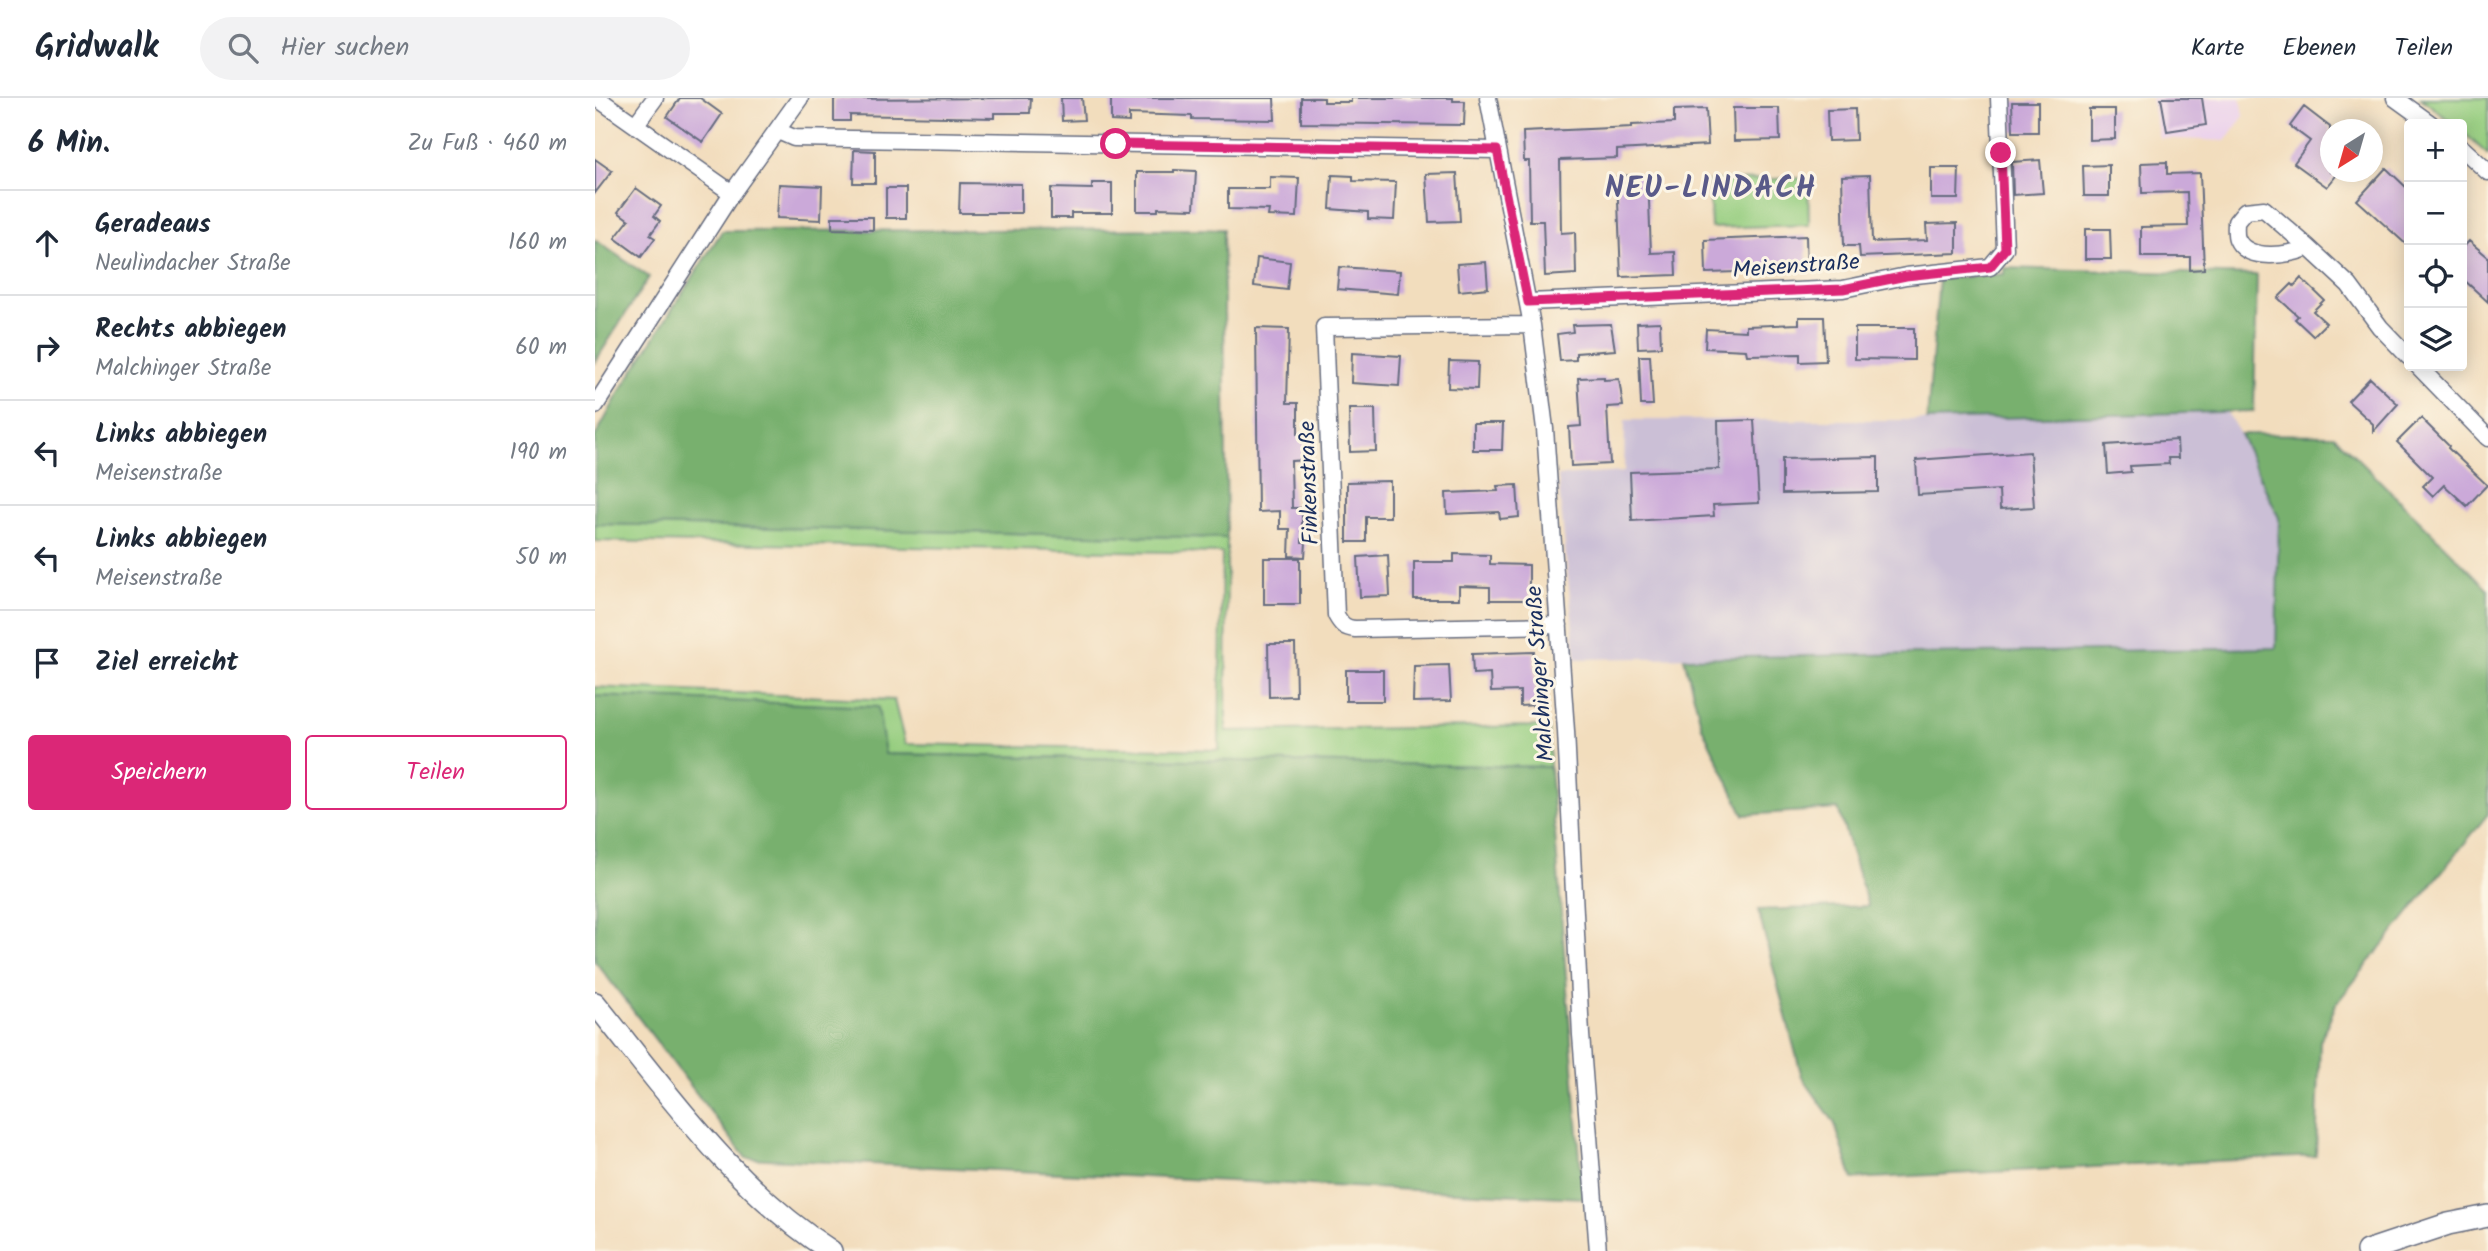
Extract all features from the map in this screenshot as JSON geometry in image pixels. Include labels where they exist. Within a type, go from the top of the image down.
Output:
[{"type":"main road","points":[[595,1003],[684,1114],[743,1179],[775,1209],[831,1251]]},
{"type":"main road","points":[[2367,1251],[2448,1224],[2488,1216]]},
{"type":"street","points":[[597,98],[732,194]]},
{"type":"street","points":[[636,124],[655,98]]},
{"type":"street","points":[[595,405],[732,194],[800,98]]},
{"type":"street","name":"Malchinger Straße","points":[[1488,98],[1532,325],[1545,429],[1559,625],[1581,1035],[1598,1251]]},
{"type":"street","name":"Meisenstraße","points":[[1528,302],[1843,289],[1906,276],[1990,267],[2005,249],[1999,98]]},
{"type":"street","points":[[2395,98],[2424,119]]},
{"type":"street","points":[[778,131],[794,138],[1497,150]]},
{"type":"street","points":[[2467,153],[2488,172]]},
{"type":"street","points":[[2308,247],[2349,285],[2380,327],[2404,352]]},
{"type":"street","name":"Finkenstraße","points":[[1532,325],[1324,327],[1336,615],[1341,624],[1355,629],[1559,625]]},
{"type":"street","points":[[2423,371],[2488,438]]},
{"type":"shaded area","points":[[2151,98],[2241,98],[2244,116],[2225,141],[2159,138]]},
{"type":"shaded area","points":[[2226,411],[2240,434],[2279,518],[2276,648],[1576,659],[1558,476],[1624,472],[1625,420],[1927,420]]},
{"type":"green space","points":[[2421,98],[2488,98],[2488,155],[2467,136],[2467,119],[2448,119]]},
{"type":"green space","points":[[1808,178],[1809,225],[1711,228],[1709,181]]},
{"type":"green space","points":[[1223,229],[1227,538],[595,524],[595,437],[619,393],[722,231]]},
{"type":"green space","points":[[595,240],[649,277],[595,362]]},
{"type":"green space","points":[[2004,268],[2257,275],[2254,411],[1927,420],[1939,279],[2004,274]]},
{"type":"green space","points":[[2240,434],[2334,435],[2488,589],[2488,814],[2336,1004],[2320,1041],[2316,1156],[1853,1179],[1834,1122],[1802,1077],[1758,910],[1868,906],[1838,809],[1744,815],[1702,727],[1684,658],[2276,648],[2279,518]]},
{"type":"green space","points":[[595,524],[1227,538],[1226,731],[1549,726],[1550,767],[884,754],[877,707],[595,696],[595,687],[894,700],[905,744],[1219,750],[1222,553],[595,541]]},
{"type":"green space","points":[[595,696],[878,707],[885,754],[1550,767],[1583,1198],[746,1158],[595,961]]},
{"type":"building","points":[[680,98],[700,98],[722,114],[703,142],[667,117]]},
{"type":"building","points":[[1031,98],[1030,113],[994,113],[994,118],[850,115],[850,121],[834,121],[834,99]]},
{"type":"building","points":[[1061,98],[1082,98],[1084,120],[1062,121]]},
{"type":"building","points":[[1111,98],[1274,98],[1275,120],[1192,119],[1192,116],[1129,114],[1129,122],[1111,121]]},
{"type":"building","points":[[1301,98],[1324,98],[1324,102],[1351,102],[1351,98],[1453,98],[1453,101],[1465,101],[1464,125],[1301,123]]},
{"type":"building","points":[[2161,98],[2202,98],[2206,125],[2167,131]]},
{"type":"building","points":[[2012,102],[2038,102],[2038,132],[2013,132]]},
{"type":"building","points":[[2304,107],[2320,119],[2320,182],[2294,163],[2310,141],[2290,126]]},
{"type":"building","points":[[1733,108],[1779,108],[1780,140],[1734,141]]},
{"type":"building","points":[[1706,109],[1708,145],[1617,150],[1617,158],[1560,160],[1561,233],[1575,232],[1576,274],[1545,276],[1543,221],[1530,221],[1529,161],[1524,161],[1523,132],[1674,123],[1674,110]]},
{"type":"building","points":[[1855,109],[1856,140],[1828,141],[1827,110]]},
{"type":"building","points":[[2089,109],[2115,109],[2115,139],[2089,140]]},
{"type":"building","points":[[854,150],[875,151],[875,183],[853,183]]},
{"type":"building","points":[[595,159],[612,171],[595,193]]},
{"type":"building","points":[[2040,160],[2043,193],[2013,195],[2012,162]]},
{"type":"building","points":[[2167,162],[2167,174],[2200,173],[2204,269],[2190,270],[2190,257],[2141,257],[2141,227],[2188,226],[2187,192],[2142,193],[2141,163]]},
{"type":"building","points":[[2109,165],[2109,196],[2084,196],[2083,166]]},
{"type":"building","points":[[1931,168],[1959,168],[1958,199],[1931,199]]},
{"type":"building","points":[[2386,168],[2404,185],[2404,242],[2357,200],[2373,182],[2383,182],[2383,171]]},
{"type":"building","points":[[1196,171],[1194,209],[1158,208],[1158,211],[1137,211],[1137,172]]},
{"type":"building","points":[[1457,173],[1460,221],[1429,222],[1426,174]]},
{"type":"building","points":[[1332,175],[1353,176],[1353,181],[1396,182],[1394,220],[1368,219],[1368,212],[1330,209]]},
{"type":"building","points":[[1648,175],[1651,253],[1675,252],[1676,275],[1621,277],[1617,176]]},
{"type":"building","points":[[1870,175],[1872,242],[1927,240],[1926,224],[1957,223],[1957,253],[1860,257],[1859,246],[1844,246],[1842,176]]},
{"type":"building","points":[[1270,177],[1299,178],[1297,217],[1268,216],[1269,210],[1228,209],[1228,189],[1270,189]]},
{"type":"building","points":[[960,183],[1021,184],[1021,213],[959,213]]},
{"type":"building","points":[[1092,183],[1112,183],[1112,213],[1071,213],[1071,218],[1051,218],[1051,188],[1092,189]]},
{"type":"building","points":[[779,184],[822,186],[821,220],[777,218]]},
{"type":"building","points":[[636,188],[661,206],[654,216],[660,221],[650,235],[655,238],[641,257],[615,238],[629,220],[618,212]]},
{"type":"building","points":[[886,188],[906,188],[906,218],[886,218]]},
{"type":"building","points":[[832,217],[873,217],[873,230],[832,229]]},
{"type":"building","points":[[2085,229],[2110,229],[2111,259],[2085,259]]},
{"type":"building","points":[[1806,236],[1807,270],[1706,273],[1705,240]]},
{"type":"building","points":[[2469,241],[2488,257],[2488,302],[2467,283]]},
{"type":"building","points":[[1257,258],[1290,262],[1287,290],[1254,286]]},
{"type":"building","points":[[1486,262],[1488,288],[1459,291],[1457,264]]},
{"type":"building","points":[[1339,267],[1400,271],[1398,294],[1337,289]]},
{"type":"building","points":[[2301,278],[2324,300],[2313,311],[2326,323],[2313,336],[2295,319],[2298,316],[2278,298]]},
{"type":"building","points":[[1799,317],[1824,317],[1826,361],[1800,362],[1800,354],[1747,355],[1746,350],[1705,348],[1706,329],[1746,331],[1746,326],[1799,324]]},
{"type":"building","points":[[1660,322],[1661,347],[1638,348],[1637,323]]},
{"type":"building","points":[[1611,324],[1615,350],[1576,353],[1576,360],[1560,361],[1557,334],[1573,332],[1572,325]]},
{"type":"building","points":[[1256,328],[1289,329],[1287,403],[1298,403],[1298,434],[1308,434],[1308,460],[1291,461],[1292,508],[1302,508],[1305,557],[1289,556],[1290,529],[1280,529],[1280,511],[1258,512]]},
{"type":"building","points":[[1855,328],[1914,328],[1914,360],[1855,359]]},
{"type":"building","points":[[1352,353],[1401,356],[1399,386],[1351,383]]},
{"type":"building","points":[[1639,356],[1650,356],[1653,405],[1641,405]]},
{"type":"building","points":[[1449,361],[1478,362],[1477,389],[1448,388]]},
{"type":"building","points":[[1604,377],[1604,380],[1619,379],[1623,406],[1607,407],[1610,464],[1571,466],[1569,427],[1581,426],[1578,378]]},
{"type":"building","points":[[2370,378],[2398,404],[2373,432],[2373,424],[2348,401]]},
{"type":"building","points":[[1349,409],[1375,409],[1376,451],[1350,452]]},
{"type":"building","points":[[2421,418],[2487,485],[2467,506],[2444,485],[2433,496],[2423,486],[2432,477],[2397,442]]},
{"type":"building","points":[[1754,420],[1759,503],[1713,505],[1714,516],[1632,521],[1630,472],[1719,469],[1718,421]]},
{"type":"building","points":[[1473,423],[1503,423],[1502,450],[1473,450]]},
{"type":"building","points":[[2177,440],[2178,458],[2168,458],[2169,464],[2130,466],[2131,472],[2108,474],[2106,445]]},
{"type":"building","points":[[2030,452],[2034,507],[2000,509],[1999,490],[1918,495],[1916,460]]},
{"type":"building","points":[[1878,457],[1878,492],[1782,494],[1782,459]]},
{"type":"building","points":[[1390,481],[1390,517],[1366,517],[1366,542],[1347,542],[1347,482]]},
{"type":"building","points":[[1517,485],[1519,517],[1500,519],[1499,512],[1447,514],[1446,493],[1498,491],[1497,486]]},
{"type":"building","points":[[1454,554],[1490,555],[1490,564],[1529,565],[1529,600],[1490,600],[1490,587],[1459,586],[1459,599],[1414,599],[1414,562],[1454,562]]},
{"type":"building","points":[[1388,555],[1390,596],[1360,597],[1358,557]]},
{"type":"building","points":[[1264,558],[1300,558],[1300,604],[1264,604]]},
{"type":"building","points":[[1268,644],[1295,644],[1296,696],[1269,697]]},
{"type":"building","points":[[1534,652],[1536,705],[1520,706],[1520,691],[1491,692],[1490,673],[1473,674],[1472,654]]},
{"type":"building","points":[[1449,665],[1451,701],[1413,702],[1414,666]]},
{"type":"building","points":[[1346,670],[1383,670],[1383,701],[1346,701]]},
{"type":"district","name":"NEU-LINDACH","points":[[1711,187]]},
{"type":"route","points":[[1116,144],[1497,150],[1528,302],[1843,289],[1906,276],[1990,267],[2005,249],[2001,153]]}]
